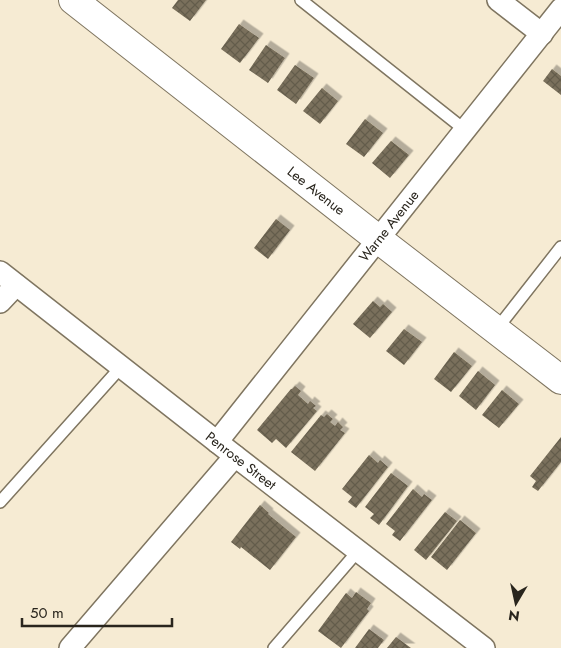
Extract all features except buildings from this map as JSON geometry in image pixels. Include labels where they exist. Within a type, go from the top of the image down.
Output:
[{"type":"street","name":"Lee Avenue","points":[[73,0],[561,380]]},
{"type":"street","points":[[498,0],[542,34]]},
{"type":"street","name":"Warne Avenue","points":[[217,442],[561,9]]},
{"type":"street","points":[[0,302],[8,278]]},
{"type":"street","name":"Penrose Street","points":[[8,278],[484,648]]},
{"type":"street","points":[[70,648],[235,456]]},
{"type":"lane","points":[[301,0],[465,130]]},
{"type":"lane","points":[[496,330],[561,247]]},
{"type":"lane","points":[[0,502],[121,367]]},
{"type":"lane","points":[[274,648],[358,551]]}]
